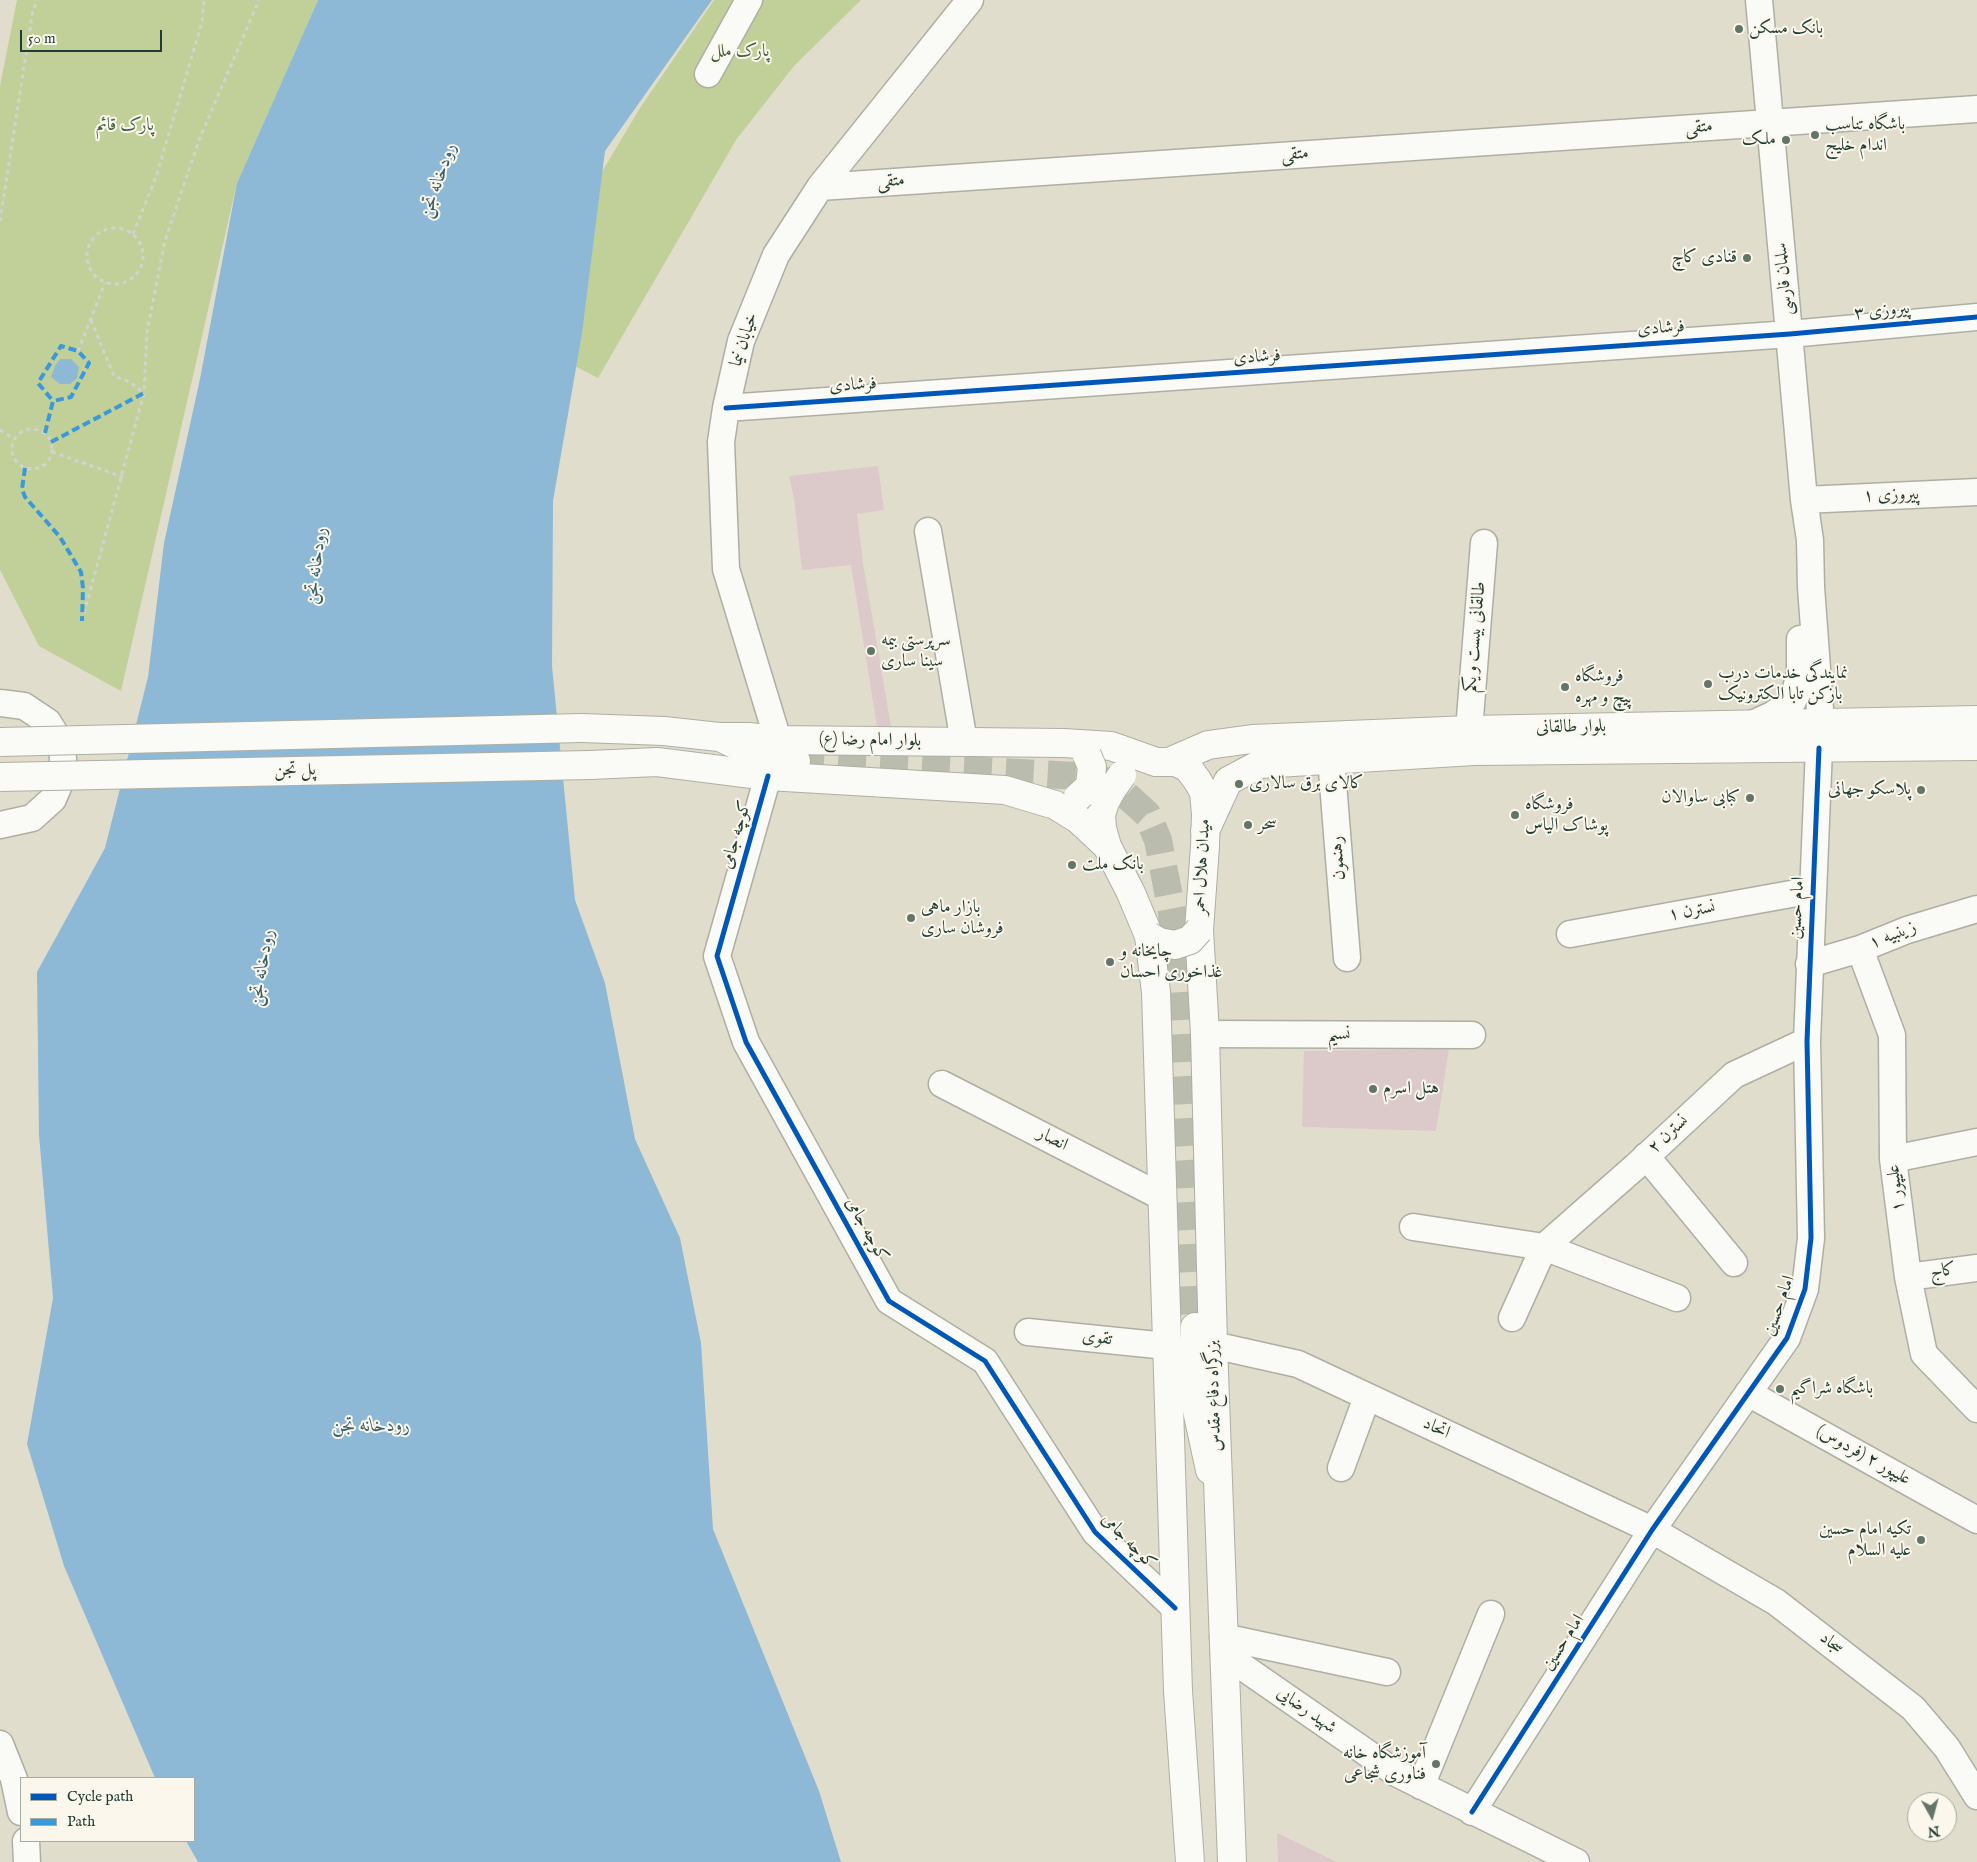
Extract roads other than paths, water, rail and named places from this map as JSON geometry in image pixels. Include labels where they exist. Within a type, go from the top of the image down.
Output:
[{"type":"main road","name":"بلوار طالقانی","points":[[1163,762],[1208,745],[1252,739],[1468,730],[1752,724],[1814,739],[1977,720]]},
{"type":"main road","name":"بلوار امام رضا (ع)","points":[[582,728],[664,731],[720,737],[778,740],[1062,743],[1111,746],[1163,762]]},
{"type":"main road","name":"پل تجن","points":[[0,742],[582,728]]},
{"type":"main road","points":[[720,737],[745,748],[796,761]]},
{"type":"main road","name":"بلوار طالقانی","points":[[1205,831],[1228,781],[1260,764],[1331,758],[1474,751],[1814,739],[1977,746]]},
{"type":"main road","points":[[1049,803],[1065,803],[1078,797],[1090,786],[1092,767],[1087,755],[1062,743]]},
{"type":"main road","name":"پل تجن","points":[[0,777],[657,762],[768,776]]},
{"type":"main road","points":[[1163,762],[1141,766],[1122,774],[1106,802],[1101,814],[1101,822],[1108,846],[1131,893],[1155,958],[1178,1691],[1190,1862]]},
{"type":"main road","name":"میدان هلال احمر","points":[[1155,958],[1159,942],[1175,945],[1190,940],[1199,930],[1205,831],[1205,800],[1201,786],[1188,768],[1182,764],[1163,762]]},
{"type":"main road","points":[[768,776],[1005,790],[1049,803],[1078,819],[1108,846]]},
{"type":"main road","name":"بزرگراه دفاع مقدس","points":[[1199,930],[1195,965],[1206,1034],[1204,1336],[1220,1513],[1232,1862]]},
{"type":"main road","points":[[1155,958],[1174,952],[1195,965]]},
{"type":"street","points":[[708,74],[749,0]]},
{"type":"street","name":"خیابان نیما","points":[[778,740],[726,568],[721,442],[726,408],[741,341],[776,255],[820,186],[970,0]]},
{"type":"street","name":"سلمان فارسی","points":[[1759,0],[1804,500],[1810,540],[1814,739]]},
{"type":"street","name":"متقی","points":[[820,186],[1968,109]]},
{"type":"street","name":"پیروزی ٣","points":[[1790,334],[1977,317]]},
{"type":"street","name":"فرشادی","points":[[726,408],[1790,334]]},
{"type":"street","name":"پیروزی ١","points":[[1804,500],[1977,492]]},
{"type":"street","points":[[928,531],[964,742]]},
{"type":"street","name":"طالقانی بیست و یکم","points":[[1468,730],[1484,543]]},
{"type":"street","points":[[1752,724],[1772,715],[1793,701],[1800,672],[1799,608],[1812,587]]},
{"type":"street","points":[[0,704],[24,706],[48,722],[62,745],[64,773],[53,799],[32,818],[0,826]]},
{"type":"street","name":"امام حسین","points":[[1472,1812],[1652,1530],[1787,1338],[1804,1289],[1811,1238],[1807,1040],[1813,890],[1814,739]]},
{"type":"street","name":"رهنمون","points":[[1331,758],[1347,958]]},
{"type":"street","name":"کوچه جامی","points":[[768,776],[717,956],[746,1042],[889,1301],[985,1361],[1095,1532],[1175,1608]]},
{"type":"street","name":"نسترن ۱","points":[[1570,934],[1813,890]]},
{"type":"street","name":"زینبیه ۱","points":[[1809,964],[1860,949],[1907,930],[1977,908]]},
{"type":"street","name":"علیپور ۱","points":[[1860,949],[1892,1035],[1893,1159],[1908,1277],[1924,1354],[1977,1409]]},
{"type":"street","name":"نسیم","points":[[1206,1034],[1472,1035]]},
{"type":"street","name":"نسترن ۲","points":[[1544,1247],[1734,1075],[1807,1040]]},
{"type":"street","name":"انصار","points":[[942,1084],[1162,1197]]},
{"type":"street","points":[[1893,1159],[1977,1142]]},
{"type":"street","points":[[1646,1156],[1734,1263]]},
{"type":"street","points":[[1413,1227],[1544,1247],[1677,1298]]},
{"type":"street","points":[[1512,1318],[1544,1247]]},
{"type":"street","name":"کاج","points":[[1908,1277],[1977,1268]]},
{"type":"street","name":"تقوی","points":[[1028,1332],[1167,1346]]},
{"type":"street","name":"اتحاد","points":[[1204,1336],[1298,1364],[1652,1530]]},
{"type":"street","name":"علیپور ۲ (فردوس)","points":[[1748,1393],[1977,1520]]},
{"type":"street","points":[[1341,1468],[1367,1397]]},
{"type":"street","name":"سجاد","points":[[1652,1530],[1776,1602],[1913,1708],[1947,1748],[1977,1796]]},
{"type":"street","points":[[1421,1786],[1491,1614]]},
{"type":"street","points":[[1224,1645],[1387,1672]]},
{"type":"street","name":"شهید رضایی","points":[[1224,1645],[1396,1773],[1576,1862]]},
{"type":"street","points":[[0,1744],[14,1779],[20,1807]]},
{"type":"street","points":[[26,1842],[27,1862]]},
{"type":"water","name":"رودخانه تجن","points":[[318,0],[712,0],[605,151],[582,333],[553,501],[552,666],[575,900],[605,983],[635,1139],[680,1238],[701,1343],[713,1529],[819,1791],[841,1862],[198,1862],[187,1842],[195,1842],[195,1777],[155,1777],[64,1566],[27,1444],[53,1298],[39,1135],[37,972],[105,848],[148,677],[164,543],[200,379],[237,183]]},
{"type":"water","points":[[60,359],[71,359],[79,367],[77,378],[70,384],[60,384],[51,377]]},
{"type":"tunnel","points":[[796,761],[1097,777],[1125,794],[1147,814],[1158,840],[1172,912],[1195,1327]]},
{"type":"place","name":"بانک مسکن","points":[[1739,29]]},
{"type":"place","name":"باشگاه تناسب اندام خلیج","points":[[1815,135]]},
{"type":"place","name":"ملک","points":[[1786,140]]},
{"type":"place","name":"قنادی کاچ","points":[[1747,258]]},
{"type":"place","name":"سرپرستی بیمه سینا ساری","points":[[871,651]]},
{"type":"place","name":"نمایندگی خدمات درب بازکن تابا الکترونیک","points":[[1708,684]]},
{"type":"place","name":"فروشگاه پیچ و مهره","points":[[1565,687]]},
{"type":"place","name":"کالای برق سالاری","points":[[1239,784]]},
{"type":"place","name":"پلاسکو جهانی","points":[[1921,790]]},
{"type":"place","name":"کبابی ساوالان","points":[[1750,798]]},
{"type":"place","name":"فروشگاه پوشاک الیاس","points":[[1515,815]]},
{"type":"place","name":"سحر","points":[[1248,825]]},
{"type":"place","name":"بانک ملت","points":[[1072,865]]},
{"type":"place","name":"بازار ماهی فروشان ساری","points":[[911,918]]},
{"type":"place","name":"چایخانه و غذاخوری احسان","points":[[1110,962]]},
{"type":"place","name":"هتل اسرم","points":[[1373,1089]]},
{"type":"place","name":"باشگاه شراگیم","points":[[1780,1389]]},
{"type":"place","name":"تکیه امام حسین علیه السلام","points":[[1921,1540]]},
{"type":"place","name":"آموزشگاه خانه فناوری شجاعی","points":[[1436,1764]]},
{"type":"park label","name":"پارک ملل","points":[[740,52]]},
{"type":"park label","name":"پارک قائم","points":[[125,126]]}]
